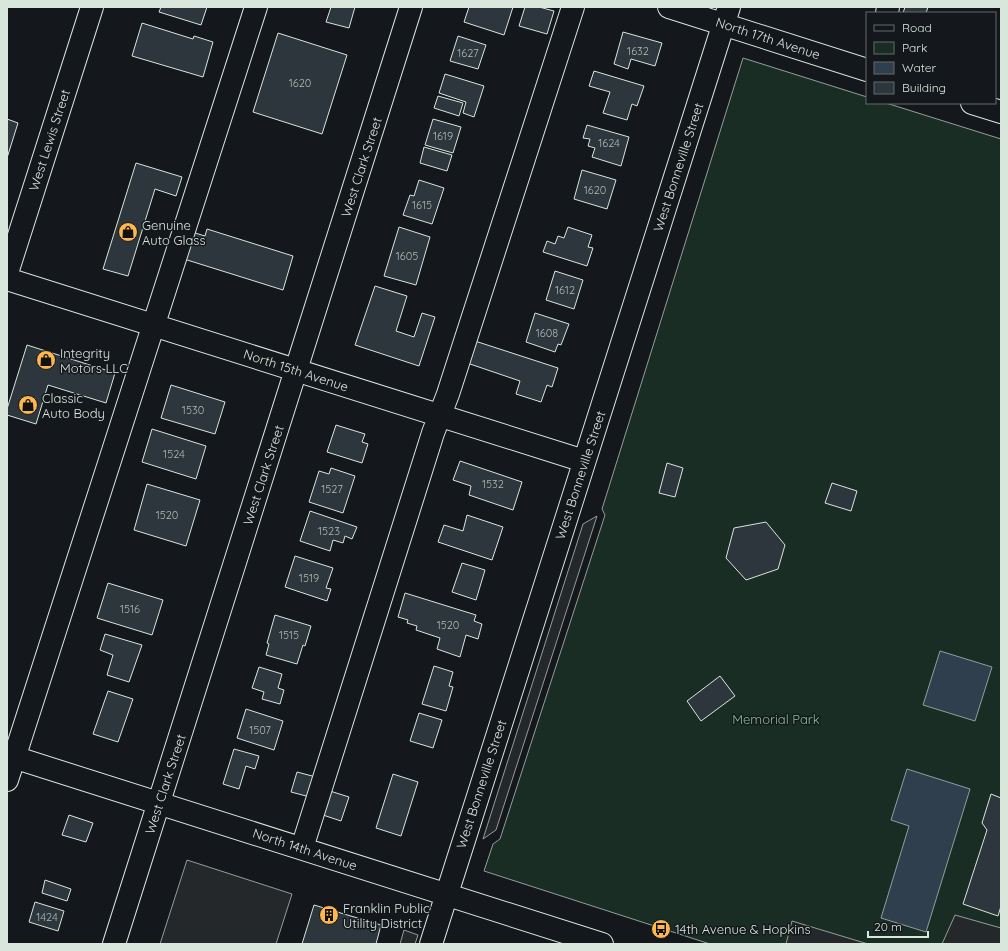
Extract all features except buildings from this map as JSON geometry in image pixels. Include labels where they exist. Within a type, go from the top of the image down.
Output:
[{"type":"street","name":"West Lewis Street","points":[[7,273],[92,7]]},
{"type":"street","points":[[7,780],[10,756],[153,325],[256,7]]},
{"type":"street","name":"West Clark Street","points":[[114,944],[411,7]]},
{"type":"street","points":[[302,848],[433,433],[440,416],[573,7]]},
{"type":"street","name":"North 17th Avenue","points":[[669,7],[726,16],[866,70]]},
{"type":"street","name":"West Bonneville Street","points":[[430,944],[726,16]]},
{"type":"street","points":[[975,104],[1001,112]]},
{"type":"street","name":"North 15th Avenue","points":[[7,279],[584,461]]},
{"type":"street","name":"North 14th Avenue","points":[[10,756],[602,944]]},
{"type":"green space","name":"Memorial Park","points":[[743,58],[866,97],[866,104],[889,104],[1001,139],[1001,944],[710,944],[484,871],[493,844],[500,839],[605,515],[602,509]]},
{"type":"shaded area","points":[[597,516],[496,830],[483,839],[583,524]]},
{"type":"shaded area","points":[[187,860],[292,894],[276,944],[160,944]]},
{"type":"shaded area","points":[[955,915],[1001,928],[1001,944],[942,944]]},
{"type":"shaded area","points":[[792,921],[868,944],[786,944]]},
{"type":"shaded area","points":[[404,930],[418,935],[415,944],[400,944]]},
{"type":"water","points":[[940,651],[992,667],[975,721],[923,705]]},
{"type":"water","points":[[907,769],[970,789],[926,932],[881,918],[909,826],[891,820]]},
{"type":"place","name":"Genuine Auto Glass","points":[[128,232]]},
{"type":"place","name":"Integrity Motors LLC","points":[[46,360]]},
{"type":"place","name":"Classic Auto Body","points":[[28,405]]},
{"type":"place","name":"Franklin Public Utility District","points":[[329,915]]},
{"type":"place","name":"14th Avenue & Hopkins","points":[[661,929]]}]
